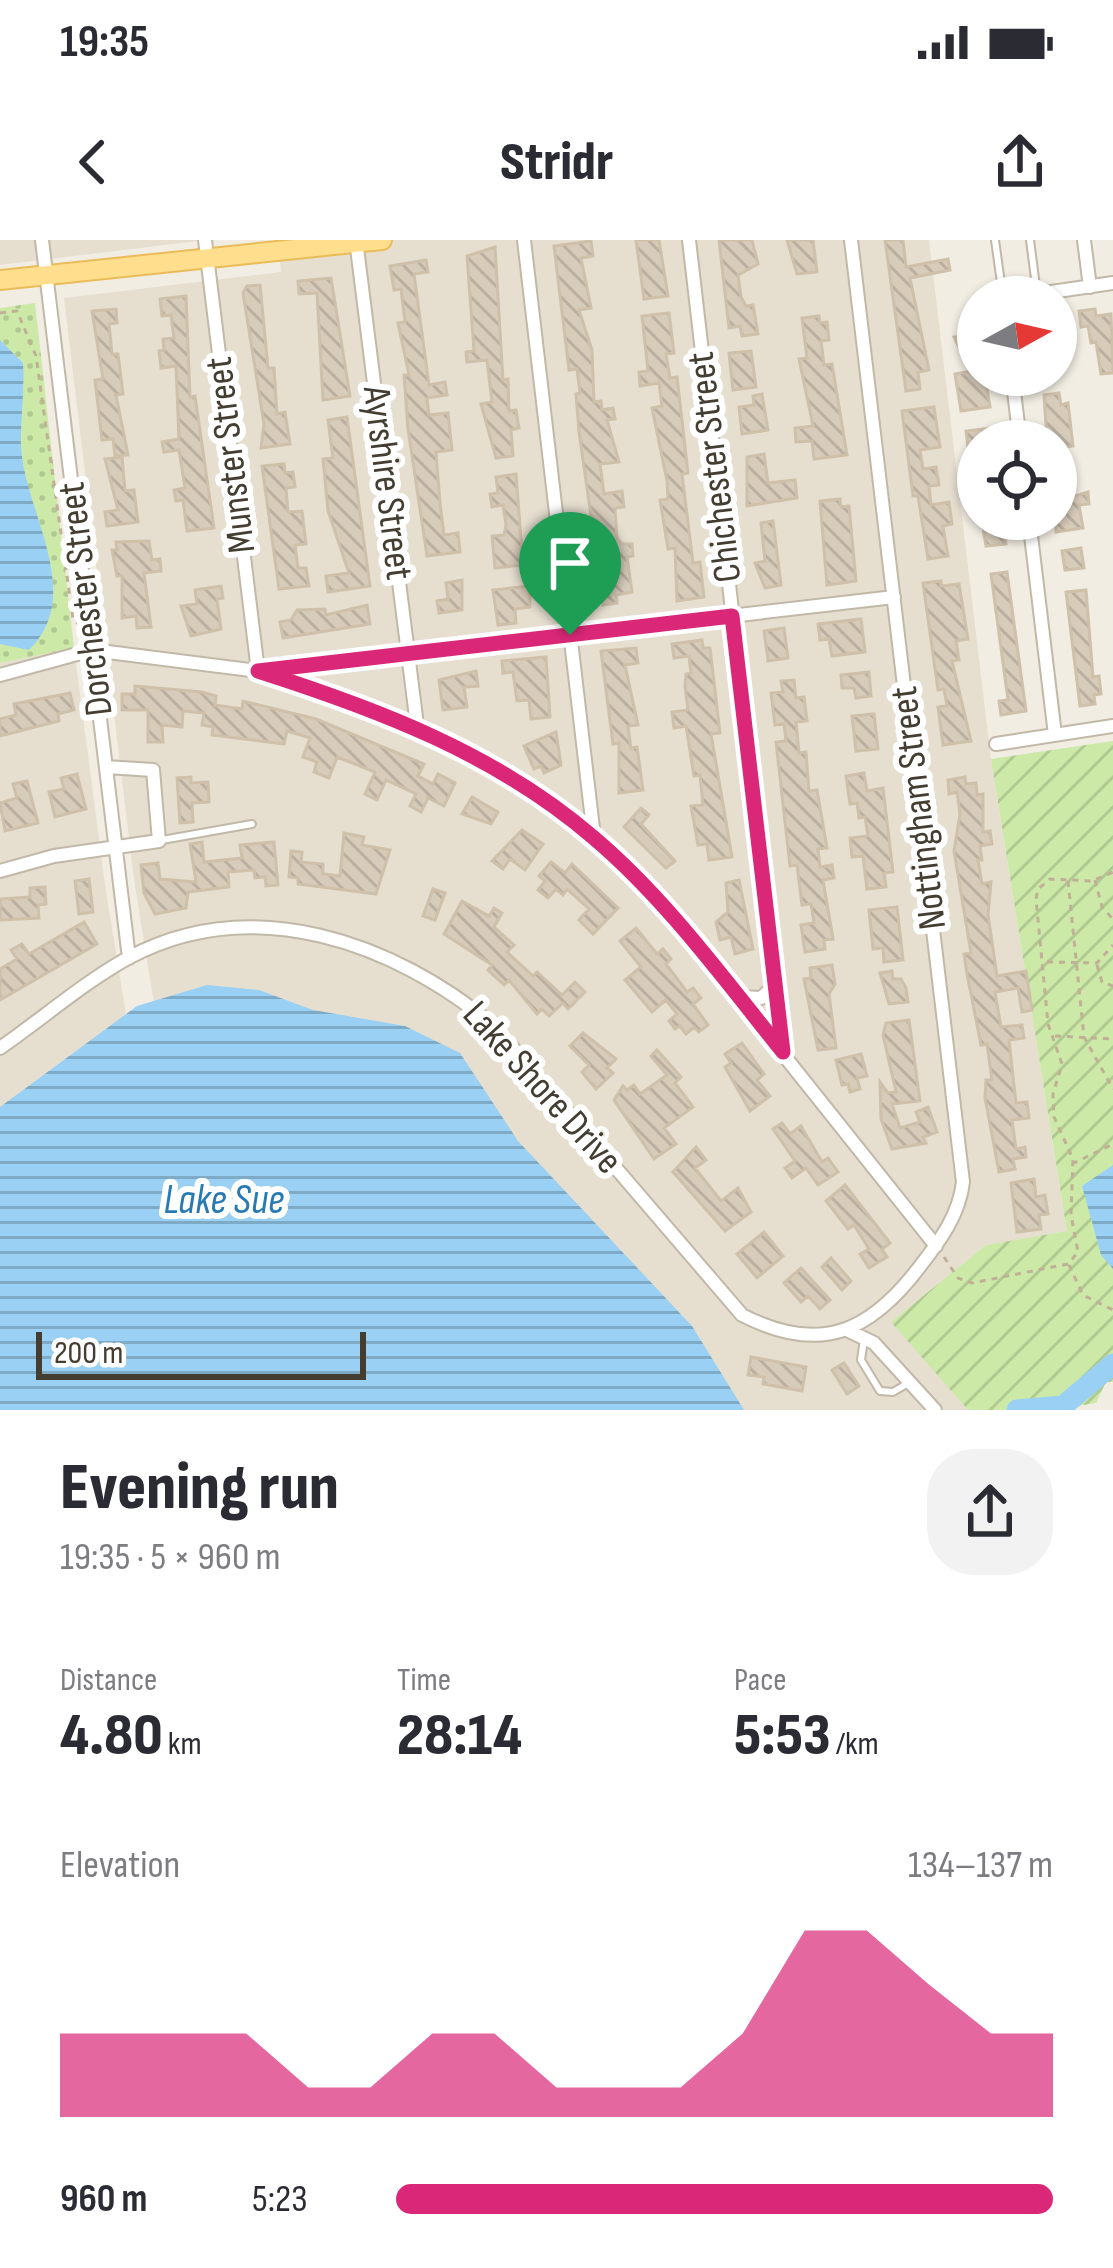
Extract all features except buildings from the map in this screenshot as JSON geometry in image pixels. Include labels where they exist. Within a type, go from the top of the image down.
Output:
[{"type":"main road","points":[[0,292],[206,250],[382,240]]},
{"type":"main road","points":[[0,280],[47,279]]},
{"type":"street","name":"Dorchester Street","points":[[42,240],[129,958]]},
{"type":"street","points":[[524,240],[593,837]]},
{"type":"street","name":"Chichester Street","points":[[689,240],[783,1052]]},
{"type":"street","name":"Nottingham Street","points":[[848,1330],[905,1286],[936,1246],[960,1202],[963,1182],[851,240]]},
{"type":"street","points":[[1084,240],[1090,287]]},
{"type":"street","name":"Ayrshire Street","points":[[357,242],[417,725]]},
{"type":"street","name":"Munster Street","points":[[206,250],[258,671]]},
{"type":"street","points":[[1077,289],[1113,284]]},
{"type":"street","points":[[1032,540],[1055,735]]},
{"type":"street","points":[[258,671],[894,597]]},
{"type":"street","points":[[0,675],[92,650],[258,671],[417,725],[593,837],[688,934],[936,1246]]},
{"type":"street","points":[[996,744],[1113,726]]},
{"type":"street","points":[[0,871],[53,856],[159,841],[153,770],[106,767]]},
{"type":"street","name":"Lake Shore Drive","points":[[0,1048],[129,958],[186,937],[261,929],[332,934],[368,946],[447,987],[494,1026],[742,1316],[776,1333],[809,1338],[848,1330]]},
{"type":"street","points":[[739,997],[761,998],[775,985]]},
{"type":"street","points":[[848,1330],[911,1381],[935,1410]]},
{"type":"lane","points":[[995,240],[1000,276]]},
{"type":"lane","points":[[1030,240],[1035,276]]},
{"type":"lane","points":[[159,841],[252,824]]},
{"type":"lane","points":[[864,1339],[861,1360],[880,1391],[893,1392],[911,1381]]},
{"type":"path","points":[[0,314],[17,311],[36,356],[73,619],[90,632]]},
{"type":"path","points":[[936,1246],[958,1278],[972,1283],[1068,1264],[1078,1252],[1071,1216],[1072,1164],[1054,1118],[1053,1094],[1063,1074],[1036,913],[1038,889],[1050,879],[1095,880],[1113,872]]},
{"type":"path","points":[[1067,879],[1084,1037],[1113,1089]]},
{"type":"path","points":[[1095,880],[1102,907],[1113,919]]},
{"type":"path","points":[[1097,963],[1113,945]]},
{"type":"path","points":[[1046,962],[1097,963]]},
{"type":"path","points":[[1097,963],[1102,982],[1113,986]]},
{"type":"path","points":[[1053,1036],[1113,1039]]},
{"type":"path","points":[[1072,1164],[1113,1144]]},
{"type":"path","points":[[1068,1264],[1083,1295],[1113,1310]]},
{"type":"shaded area","points":[[0,240],[206,240],[0,265]]},
{"type":"shaded area","points":[[278,240],[929,240],[957,474],[957,540],[965,540],[991,759],[1067,1231],[986,1245],[892,1321],[968,1410],[220,1410],[134,880],[64,298],[281,272]]},
{"type":"shaded area","points":[[74,648],[105,885],[190,1410],[0,1410],[0,663]]},
{"type":"green space","points":[[35,303],[74,648],[0,663],[0,308]]},
{"type":"green space","points":[[1113,741],[1113,1382],[1106,1382],[1096,1403],[1052,1410],[968,1410],[891,1322],[986,1245],[1067,1231],[991,759]]},
{"type":"water","points":[[0,340],[23,363],[21,447],[53,579],[45,628],[29,650],[0,644]]},
{"type":"water","name":"Lake Sue","points":[[207,985],[259,990],[313,1010],[405,1026],[460,1053],[518,1141],[692,1326],[744,1410],[0,1410],[0,1107],[137,1006]]},
{"type":"water","points":[[1113,1165],[1113,1269],[1101,1255],[1082,1186]]},
{"type":"waterway","points":[[1017,1410],[1063,1406],[1113,1364]]},
{"type":"route","points":[[732,616],[783,1052],[688,934],[593,837],[417,725],[258,671],[570,635],[732,616]]}]
